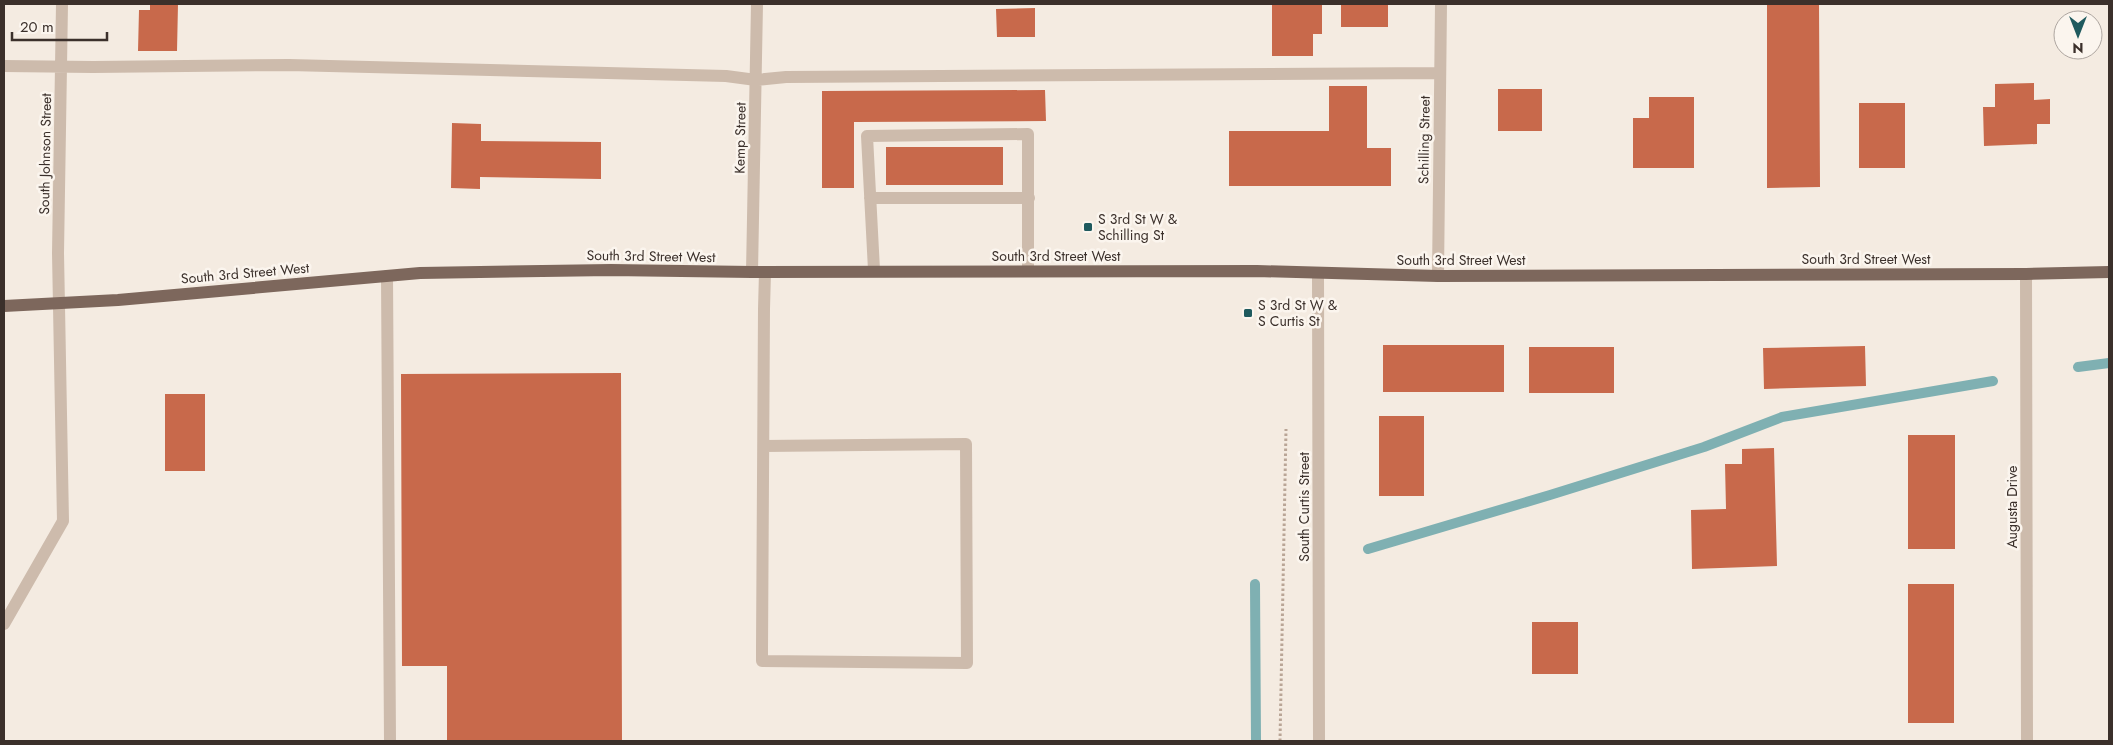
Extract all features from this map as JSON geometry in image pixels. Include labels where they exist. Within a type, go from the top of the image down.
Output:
[{"type":"main road","name":"South 3rd Street West","points":[[4,306],[59,304],[420,273],[611,270],[758,272],[874,270],[1257,271],[1438,276],[2026,274],[2109,272]]},
{"type":"street","name":"South Johnson Street","points":[[4,624],[63,521],[59,304],[62,4]]},
{"type":"street","name":"Kemp Street","points":[[757,4],[758,272],[764,446],[762,661],[967,663],[966,444],[764,446]]},
{"type":"street","name":"Schilling Street","points":[[1438,276],[1441,4]]},
{"type":"street","points":[[4,66],[61,68],[289,65],[726,76],[756,80],[796,77],[1440,73]]},
{"type":"street","points":[[874,270],[867,136],[1028,134],[1028,271]]},
{"type":"street","points":[[870,198],[1028,198]]},
{"type":"street","name":"South Curtis Street","points":[[1318,273],[1319,741]]},
{"type":"street","name":"Augusta Drive","points":[[2026,274],[2027,741]]},
{"type":"street","points":[[388,276],[390,741]]},
{"type":"path","points":[[1280,741],[1286,429]]},
{"type":"building","points":[[150,4],[178,4],[177,51],[138,51],[139,10],[150,10]]},
{"type":"building","points":[[1272,4],[1322,4],[1322,34],[1313,34],[1313,56],[1272,56]]},
{"type":"building","points":[[1341,4],[1388,4],[1388,27],[1341,27]]},
{"type":"building","points":[[1767,4],[1819,4],[1820,187],[1767,188]]},
{"type":"building","points":[[1035,8],[1035,37],[997,37],[996,9]]},
{"type":"building","points":[[2034,83],[2034,100],[2050,99],[2050,124],[2037,124],[2037,144],[1984,146],[1983,107],[1995,107],[1995,84]]},
{"type":"building","points":[[1329,86],[1367,86],[1367,148],[1391,148],[1391,186],[1229,186],[1229,131],[1329,131]]},
{"type":"building","points":[[1498,89],[1542,89],[1542,131],[1498,131]]},
{"type":"building","points":[[1045,90],[1046,121],[854,122],[854,188],[822,188],[822,91]]},
{"type":"building","points":[[1649,97],[1694,97],[1694,168],[1633,168],[1633,118],[1649,118]]},
{"type":"building","points":[[1859,103],[1905,103],[1905,168],[1859,168]]},
{"type":"building","points":[[452,123],[481,124],[481,141],[601,142],[601,179],[480,177],[480,189],[451,188]]},
{"type":"building","points":[[886,147],[1003,147],[1003,185],[886,185]]},
{"type":"building","points":[[1383,345],[1504,345],[1504,392],[1383,392]]},
{"type":"building","points":[[1865,346],[1866,386],[1764,389],[1763,348]]},
{"type":"building","points":[[1529,347],[1614,347],[1614,393],[1529,393]]},
{"type":"building","points":[[621,373],[622,741],[447,741],[447,666],[402,666],[401,374]]},
{"type":"building","points":[[165,394],[205,394],[205,471],[165,471]]},
{"type":"building","points":[[1379,416],[1424,416],[1424,496],[1379,496]]},
{"type":"building","points":[[1908,435],[1955,435],[1955,549],[1908,549]]},
{"type":"building","points":[[1774,448],[1777,566],[1692,569],[1691,510],[1726,509],[1725,464],[1742,464],[1742,449]]},
{"type":"building","points":[[1908,584],[1954,584],[1954,723],[1908,723]]},
{"type":"building","points":[[1532,622],[1578,622],[1578,674],[1532,674]]},
{"type":"waterway","points":[[2078,367],[2109,363]]},
{"type":"waterway","points":[[1368,549],[1704,447],[1782,417],[1993,381]]},
{"type":"waterway","points":[[1255,584],[1256,741]]},
{"type":"place","name":"S 3rd St W & Schilling St","points":[[1088,227]]},
{"type":"place","name":"S 3rd St W & S Curtis St","points":[[1248,313]]}]
